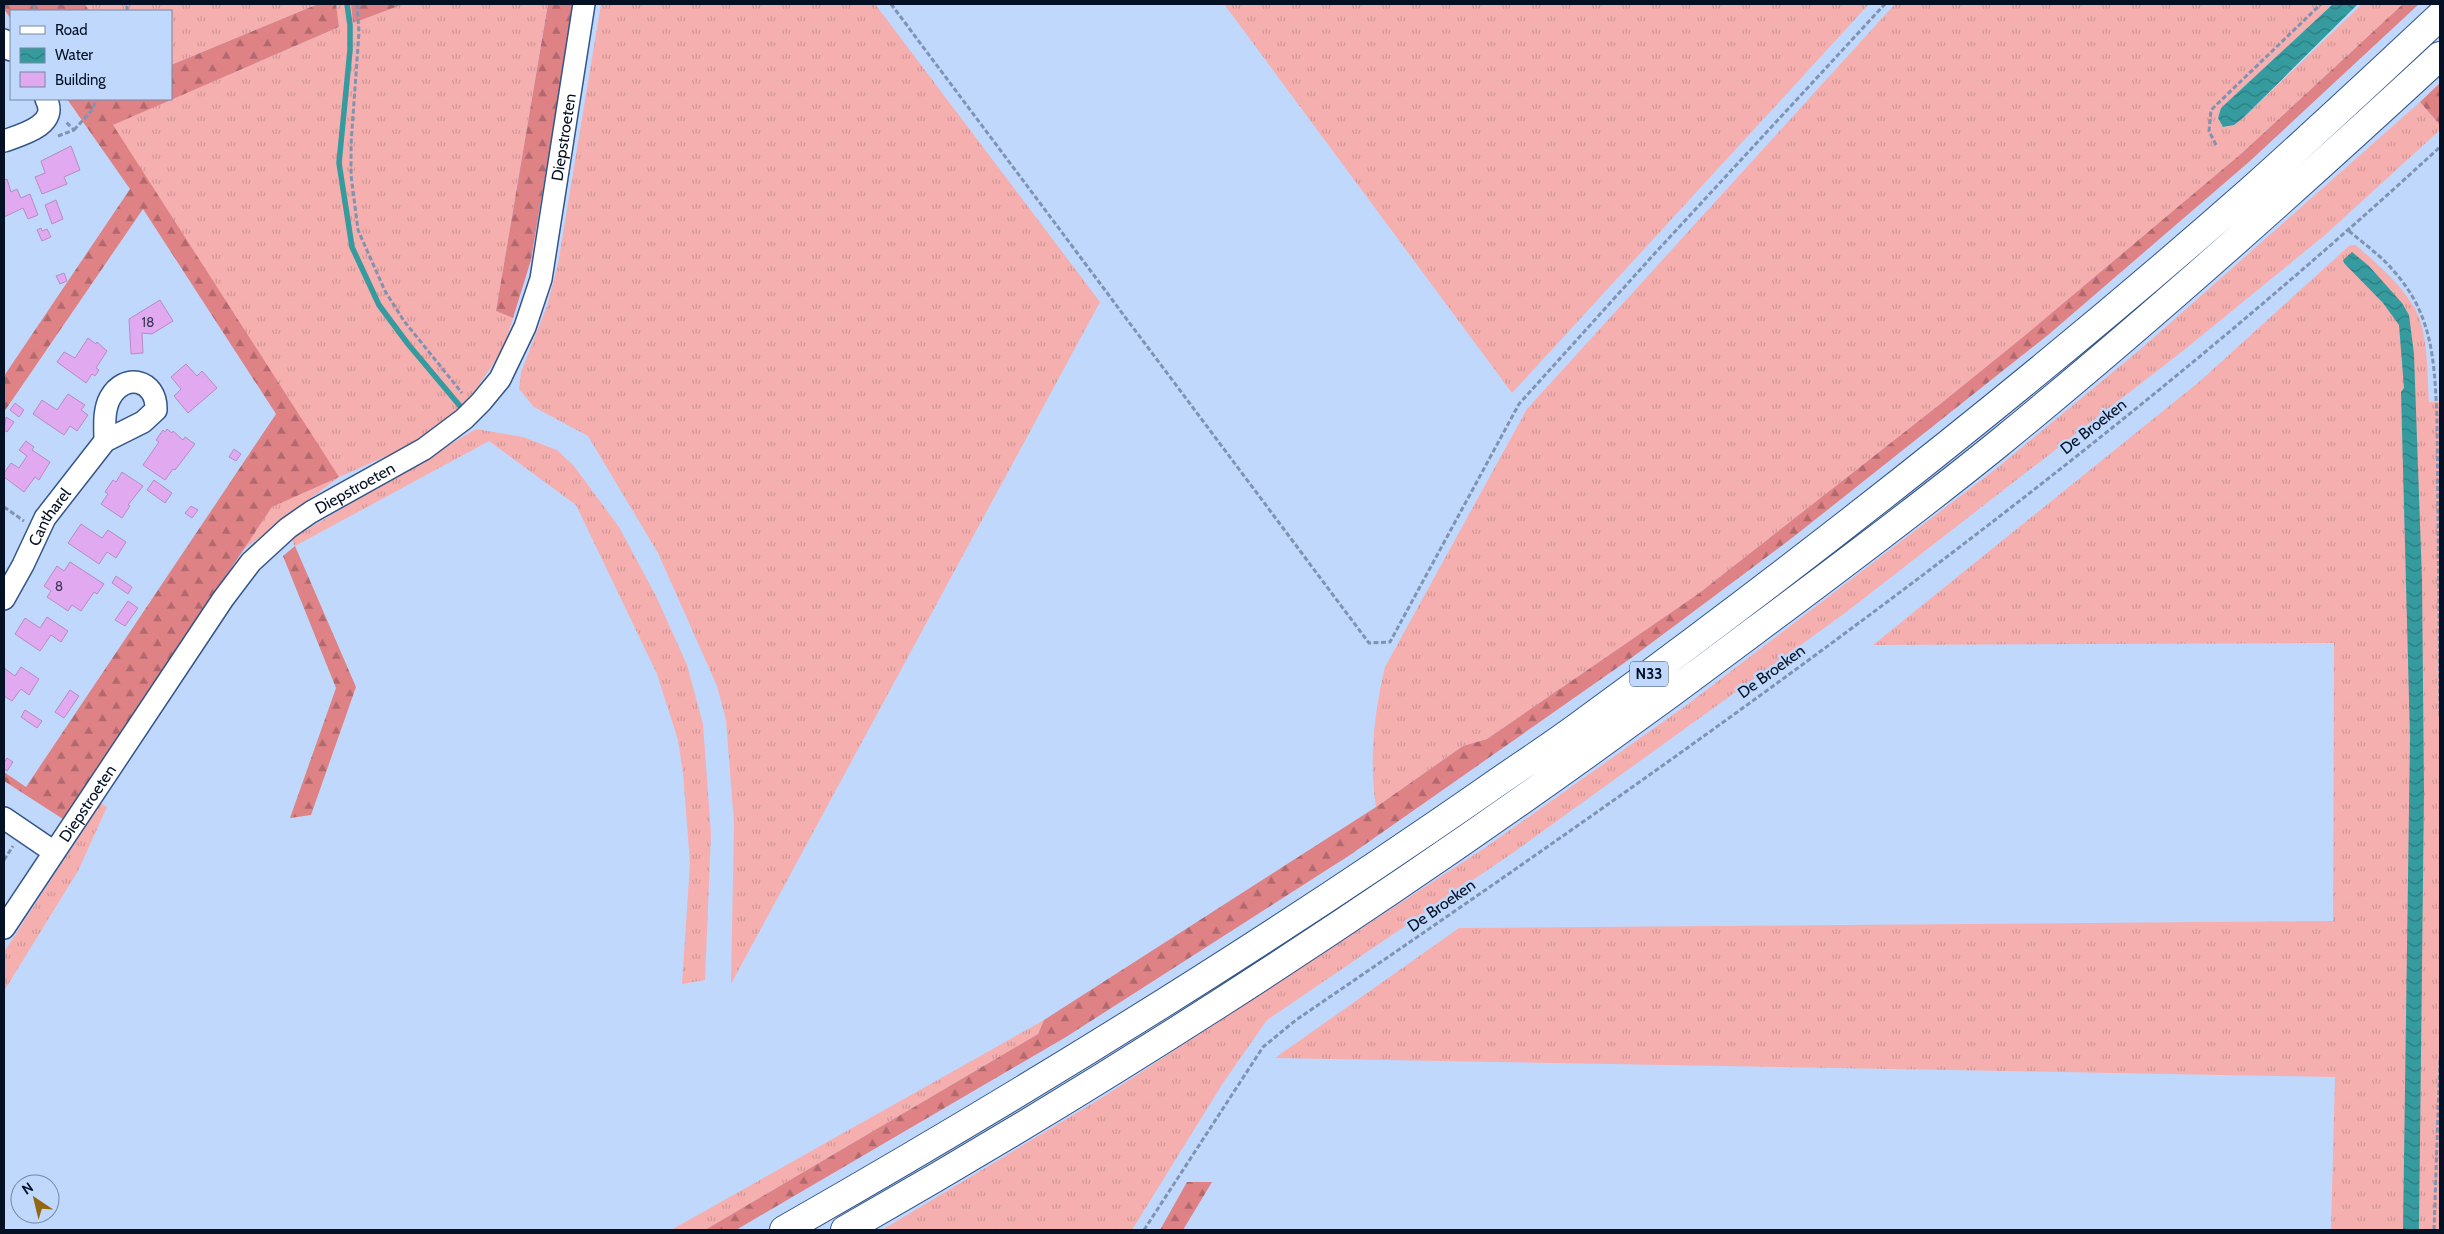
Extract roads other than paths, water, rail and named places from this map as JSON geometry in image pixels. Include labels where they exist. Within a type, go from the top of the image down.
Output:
[{"type":"highway","name":"N33","points":[[784,1230],[964,1126],[1210,974],[1362,876],[1583,724],[1818,547],[2075,341],[2262,180],[2440,16]]},
{"type":"highway","name":"N33","points":[[845,1230],[1096,1081],[1375,902],[1525,799],[1673,692],[1837,569],[1997,445],[2266,214],[2440,56]]},
{"type":"street","name":"Diepstroeten","points":[[4,928],[223,599],[251,562],[282,533],[312,512],[404,462],[431,444],[481,402],[500,379],[525,327],[542,279],[584,4]]},
{"type":"street","points":[[4,141],[38,127],[47,117],[46,100]]},
{"type":"street","name":"Cantharel","points":[[4,599],[23,566],[45,518],[105,441]]},
{"type":"street","points":[[4,818],[54,852]]},
{"type":"water","points":[[2333,4],[2358,4],[2243,118],[2234,125],[2223,127],[2218,118],[2221,108]]},
{"type":"water","points":[[2352,252],[2369,266],[2402,303],[2409,315],[2414,354],[2422,580],[2424,791],[2419,1230],[2403,1230],[2410,737],[2401,392],[2404,388],[2399,325],[2383,303],[2344,263],[2343,260]]},
{"type":"waterway","points":[[347,4],[350,25],[350,50],[339,163],[352,247],[379,305],[408,344],[460,406]]}]
